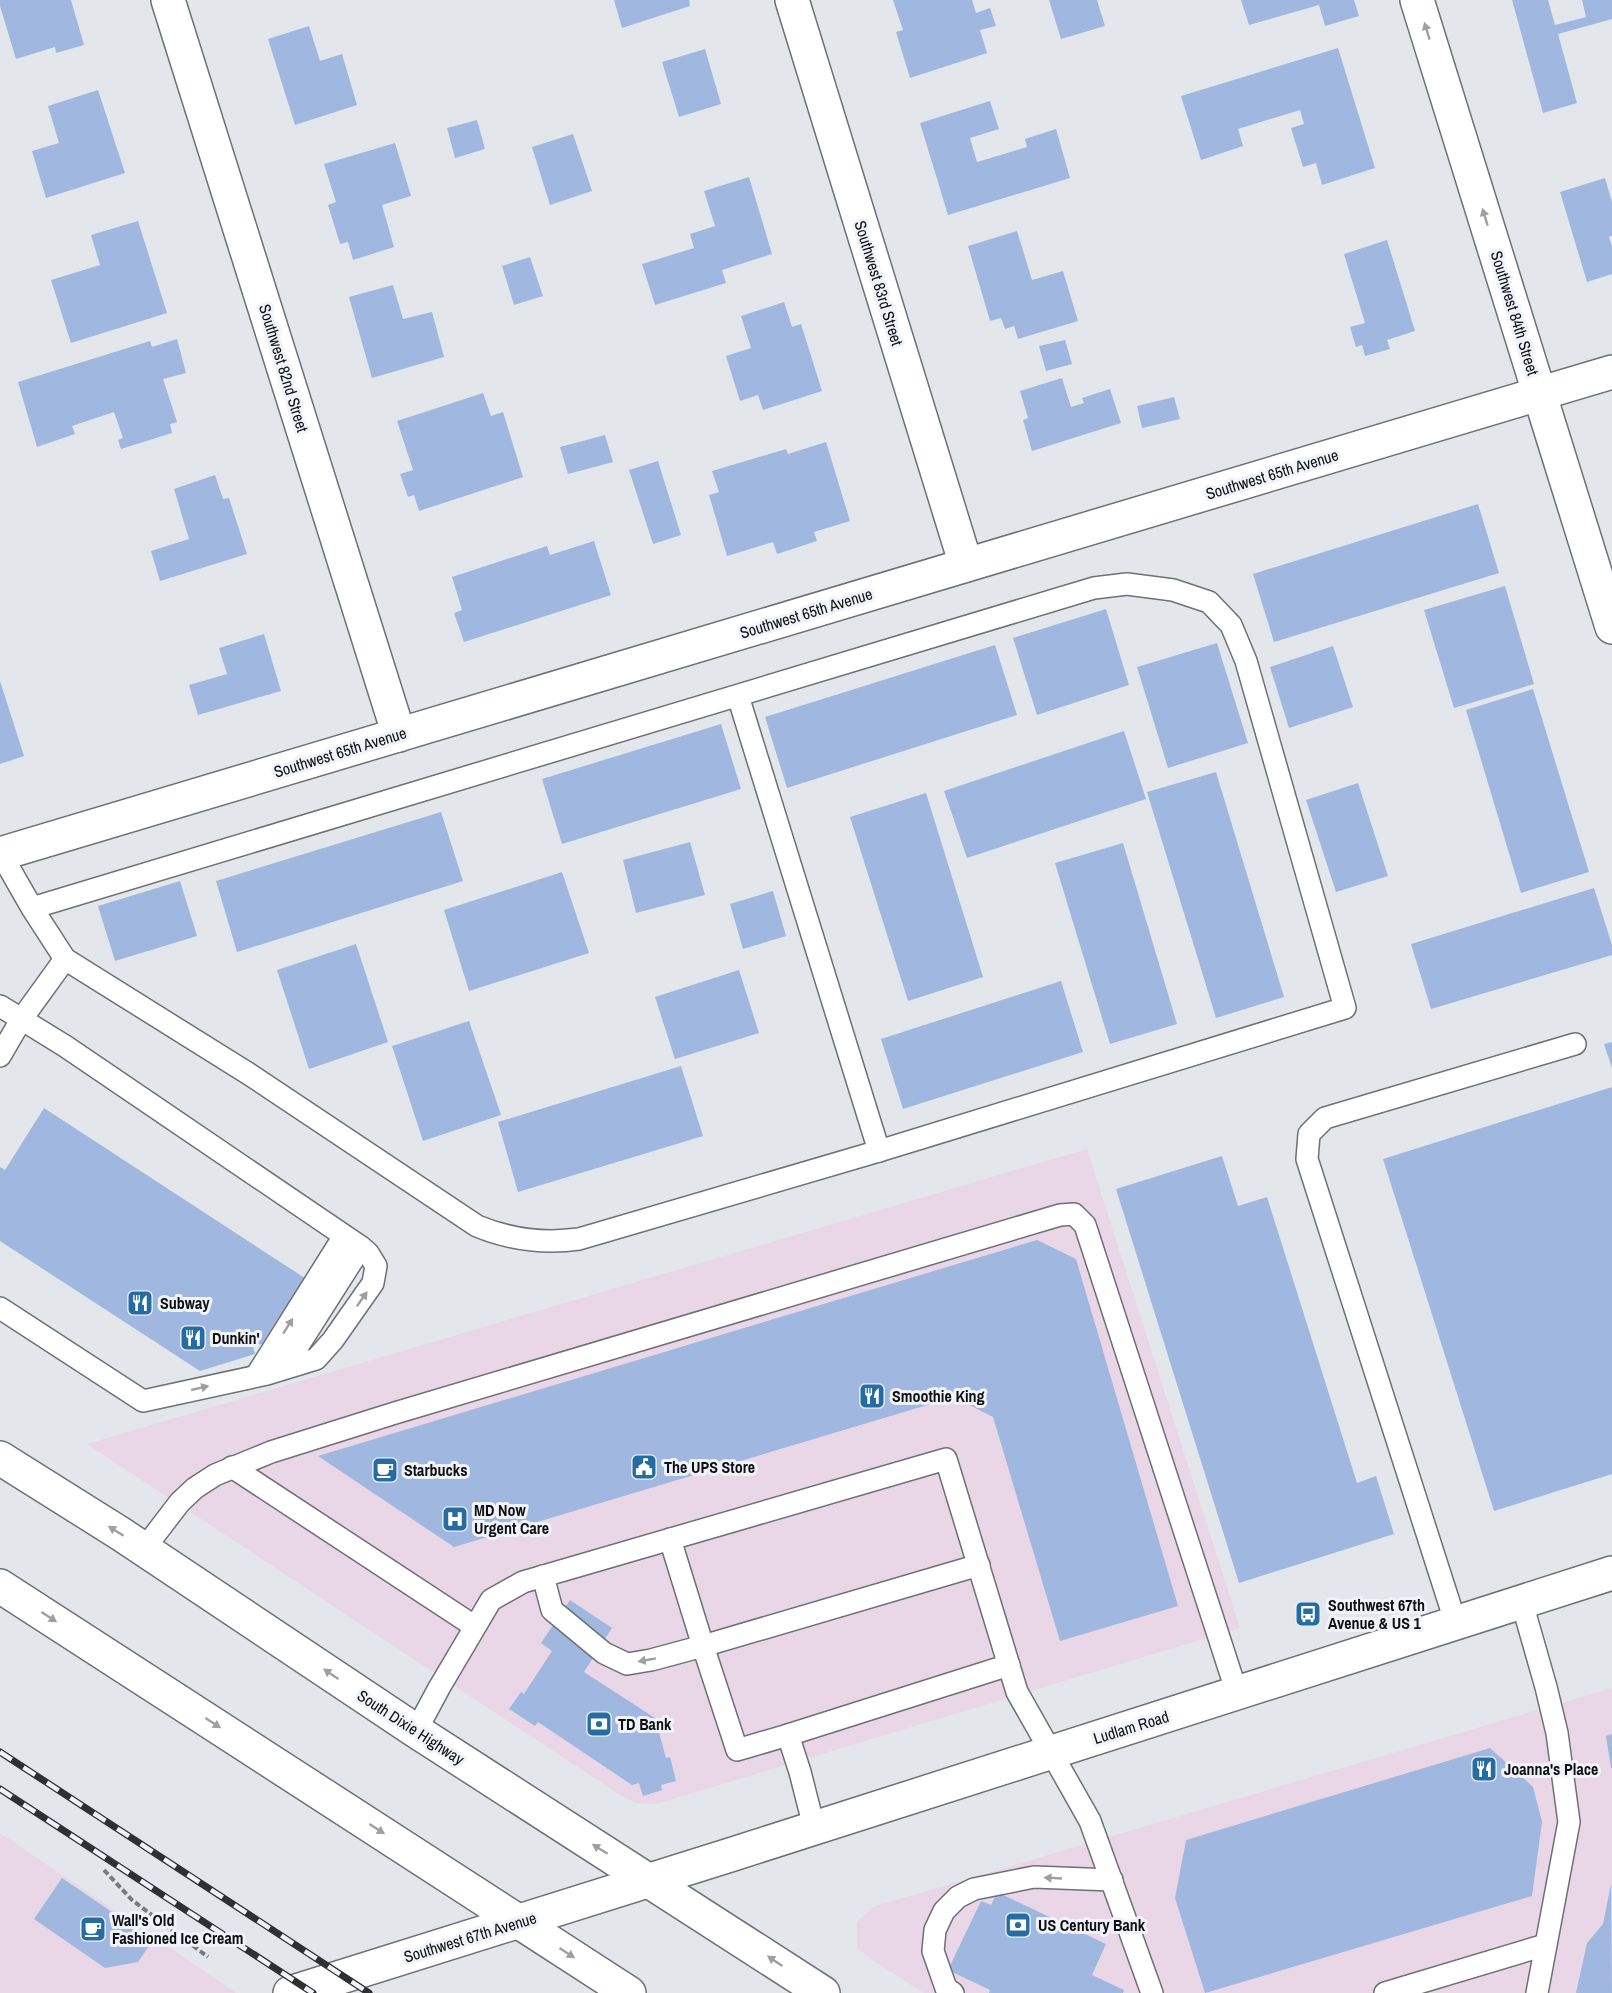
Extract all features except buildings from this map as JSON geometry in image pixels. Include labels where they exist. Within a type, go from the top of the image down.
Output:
[{"type":"main road","name":"Southwest 82nd Street","points":[[168,0],[399,735]]},
{"type":"main road","name":"Southwest 83rd Street","points":[[792,0],[966,566]]},
{"type":"main road","name":"Southwest 84th Street","points":[[1417,0],[1612,627]]},
{"type":"main road","name":"Southwest 65th Avenue","points":[[1,854],[1612,372]]},
{"type":"main road","name":"South Dixie Highway","points":[[0,1458],[144,1549],[416,1731],[823,1993]]},
{"type":"main road","name":"Ludlam Road","points":[[650,1880],[1612,1574]]},
{"type":"main road","points":[[0,1586],[629,1993]]},
{"type":"main road","name":"Southwest 67th Avenue","points":[[290,1993],[650,1880]]},
{"type":"lane","points":[[1,854],[32,908],[65,959],[249,1074],[477,1227],[514,1239],[535,1242],[579,1239],[879,1151],[1346,1008],[1246,661],[1232,625],[1209,602],[1173,590],[1127,584],[1094,588],[32,908]]},
{"type":"lane","points":[[738,696],[879,1151]]},
{"type":"lane","points":[[0,1056],[21,1020],[65,959]]},
{"type":"lane","points":[[0,1006],[65,1046],[353,1242],[368,1253],[376,1266],[373,1283],[333,1340],[316,1359],[256,1376],[143,1401],[0,1308]]},
{"type":"lane","points":[[1456,1624],[1307,1159],[1309,1134],[1325,1118],[1575,1044]]},
{"type":"lane","points":[[144,1549],[180,1502],[195,1488],[232,1467],[271,1452],[406,1409],[1060,1215],[1074,1214],[1085,1225],[1237,1694]]},
{"type":"lane","points":[[284,1368],[353,1242]]},
{"type":"lane","points":[[256,1376],[353,1242]]},
{"type":"lane","points":[[416,1731],[474,1626],[491,1600],[523,1581],[946,1459],[1017,1692],[1090,1821],[1152,1993]]},
{"type":"lane","points":[[232,1467],[474,1626]]},
{"type":"lane","points":[[670,1539],[736,1750],[1009,1665]]},
{"type":"lane","points":[[543,1576],[552,1610],[604,1653],[627,1664],[703,1646],[979,1565]]},
{"type":"lane","points":[[1522,1603],[1557,1733],[1569,1822],[1537,1993]]},
{"type":"lane","points":[[788,1735],[814,1827]]},
{"type":"lane","points":[[953,1993],[946,1988],[933,1951],[935,1930],[944,1911],[958,1897],[974,1889],[1034,1877],[1112,1880]]},
{"type":"lane","points":[[1385,1993],[1545,1945]]},
{"type":"path","points":[[104,1870],[132,1900],[207,1957]]},
{"type":"shaded area","points":[[1087,1149],[1240,1628],[656,1804],[636,1803],[620,1795],[87,1444]]},
{"type":"shaded area","points":[[1612,1688],[1612,1993],[924,1993],[857,1948],[857,1922],[873,1907]]},
{"type":"shaded area","points":[[0,1833],[236,1993],[0,1993]]},
{"type":"railway","points":[[0,1752],[369,1993]]},
{"type":"railway","points":[[0,1789],[313,1993]]},
{"type":"place","name":"Subway","points":[[140,1303]]},
{"type":"place","name":"Dunkin'","points":[[193,1338]]},
{"type":"place","name":"Smoothie King","points":[[872,1396]]},
{"type":"place","name":"The UPS Store","points":[[644,1467]]},
{"type":"place","name":"Starbucks","points":[[385,1470]]},
{"type":"place","name":"MD Now Urgent Care","points":[[455,1519]]},
{"type":"place","name":"Southwest 67th Avenue & US 1","points":[[1308,1614]]},
{"type":"place","name":"TD Bank","points":[[599,1724]]},
{"type":"place","name":"Joanna's Place","points":[[1484,1769]]},
{"type":"place","name":"US Century Bank","points":[[1018,1925]]},
{"type":"place","name":"Wall's Old Fashioned Ice Cream","points":[[93,1929]]}]
